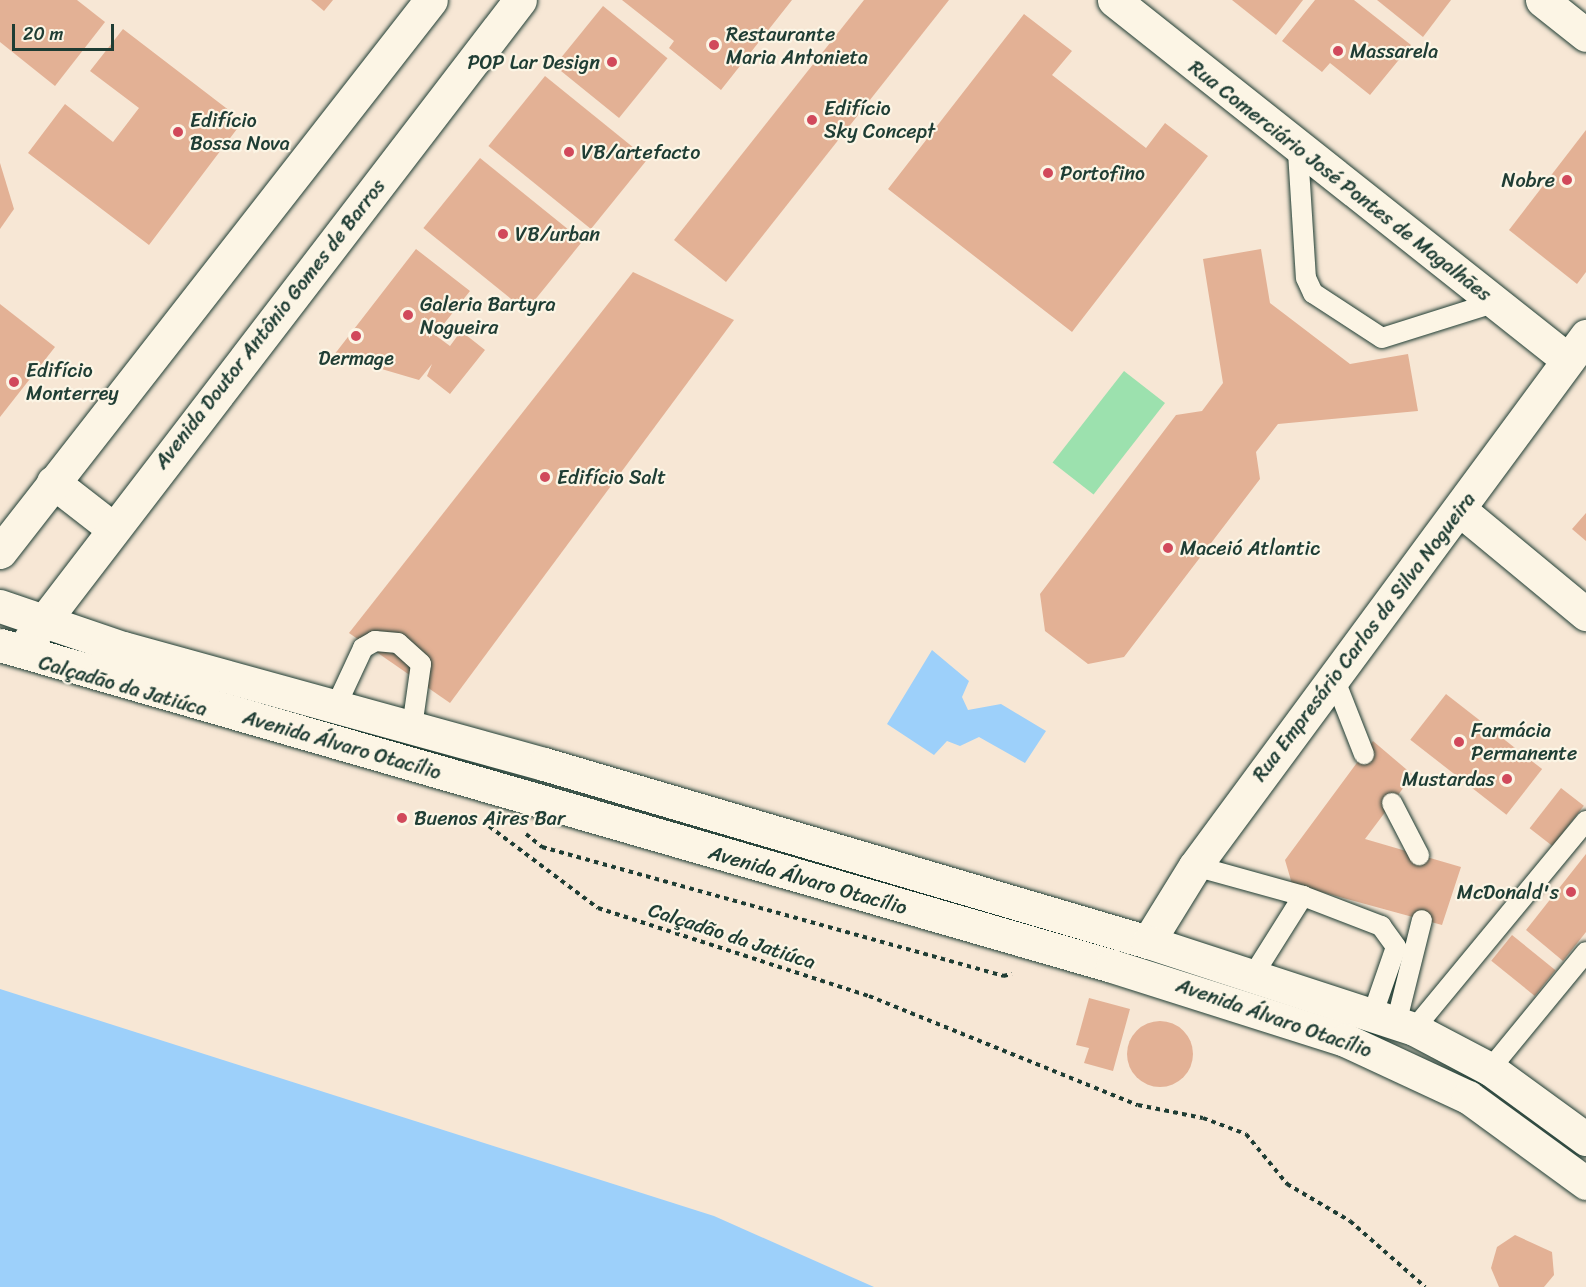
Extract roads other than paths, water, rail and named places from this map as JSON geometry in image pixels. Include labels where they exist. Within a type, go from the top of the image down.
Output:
[{"type":"main road","points":[[0,552],[52,482],[431,0]]},
{"type":"main road","name":"Avenida Doutor Antônio Gomes de Barros","points":[[11,648],[45,620],[112,528],[520,0]]},
{"type":"main road","name":"Rua Comerciário José Pontes de Magalhães","points":[[1114,0],[1298,152],[1493,303],[1577,348]]},
{"type":"main road","points":[[1542,0],[1586,35]]},
{"type":"main road","name":"Rua Empresário Carlos da Silva Nogueira","points":[[1148,942],[1195,866],[1577,348]]},
{"type":"main road","points":[[52,482],[112,528]]},
{"type":"main road","points":[[1459,509],[1586,614]]},
{"type":"main road","name":"Avenida Álvaro Otacílio","points":[[0,606],[1148,942],[1394,1023],[1490,1069],[1586,1138]]},
{"type":"main road","name":"Avenida Álvaro Otacílio","points":[[11,648],[1112,966],[1345,1040],[1468,1097],[1586,1183]]},
{"type":"lane","points":[[1298,152],[1305,278],[1313,293],[1382,338],[1493,303]]},
{"type":"lane","points":[[336,706],[363,648],[375,641],[398,643],[421,664],[412,727]]},
{"type":"lane","points":[[1334,678],[1364,754]]},
{"type":"lane","points":[[1392,803],[1419,855]]},
{"type":"lane","points":[[1394,1023],[1586,821]]},
{"type":"lane","points":[[1195,866],[1303,896],[1381,926],[1391,937],[1396,948],[1394,1023]]},
{"type":"lane","points":[[1252,977],[1303,896]]},
{"type":"lane","points":[[1394,1023],[1422,920]]},
{"type":"lane","points":[[1490,1069],[1586,952]]},
{"type":"water","points":[[932,650],[969,681],[962,697],[968,710],[1001,704],[1046,731],[1025,763],[979,737],[960,746],[947,741],[934,755],[887,724]]},
{"type":"water","points":[[0,989],[714,1216],[874,1287],[0,1287]]},
{"type":"place","name":"Restaurante Maria Antonieta","points":[[714,45]]},
{"type":"place","name":"Massarela","points":[[1338,51]]},
{"type":"place","name":"POP Lar Design","points":[[612,62]]},
{"type":"place","name":"Edifício Sky Concept","points":[[812,120]]},
{"type":"place","name":"Edifício Bossa Nova","points":[[178,132]]},
{"type":"place","name":"VB/artefacto","points":[[569,152]]},
{"type":"place","name":"Portofino","points":[[1048,173]]},
{"type":"place","name":"Nobre","points":[[1567,180]]},
{"type":"place","name":"VB/urban","points":[[503,234]]},
{"type":"place","name":"Galeria Bartyra Nogueira","points":[[408,315]]},
{"type":"place","name":"Dermage","points":[[356,336]]},
{"type":"place","name":"Edifício Monterrey","points":[[14,382]]},
{"type":"place","name":"Edifício Salt","points":[[545,477]]},
{"type":"place","name":"Maceió Atlantic","points":[[1168,548]]},
{"type":"place","name":"Farmácia Permanente","points":[[1459,742]]},
{"type":"place","name":"Mustardas","points":[[1507,779]]},
{"type":"place","name":"Buenos Aires Bar","points":[[402,818]]},
{"type":"place","name":"McDonald's","points":[[1571,892]]}]
